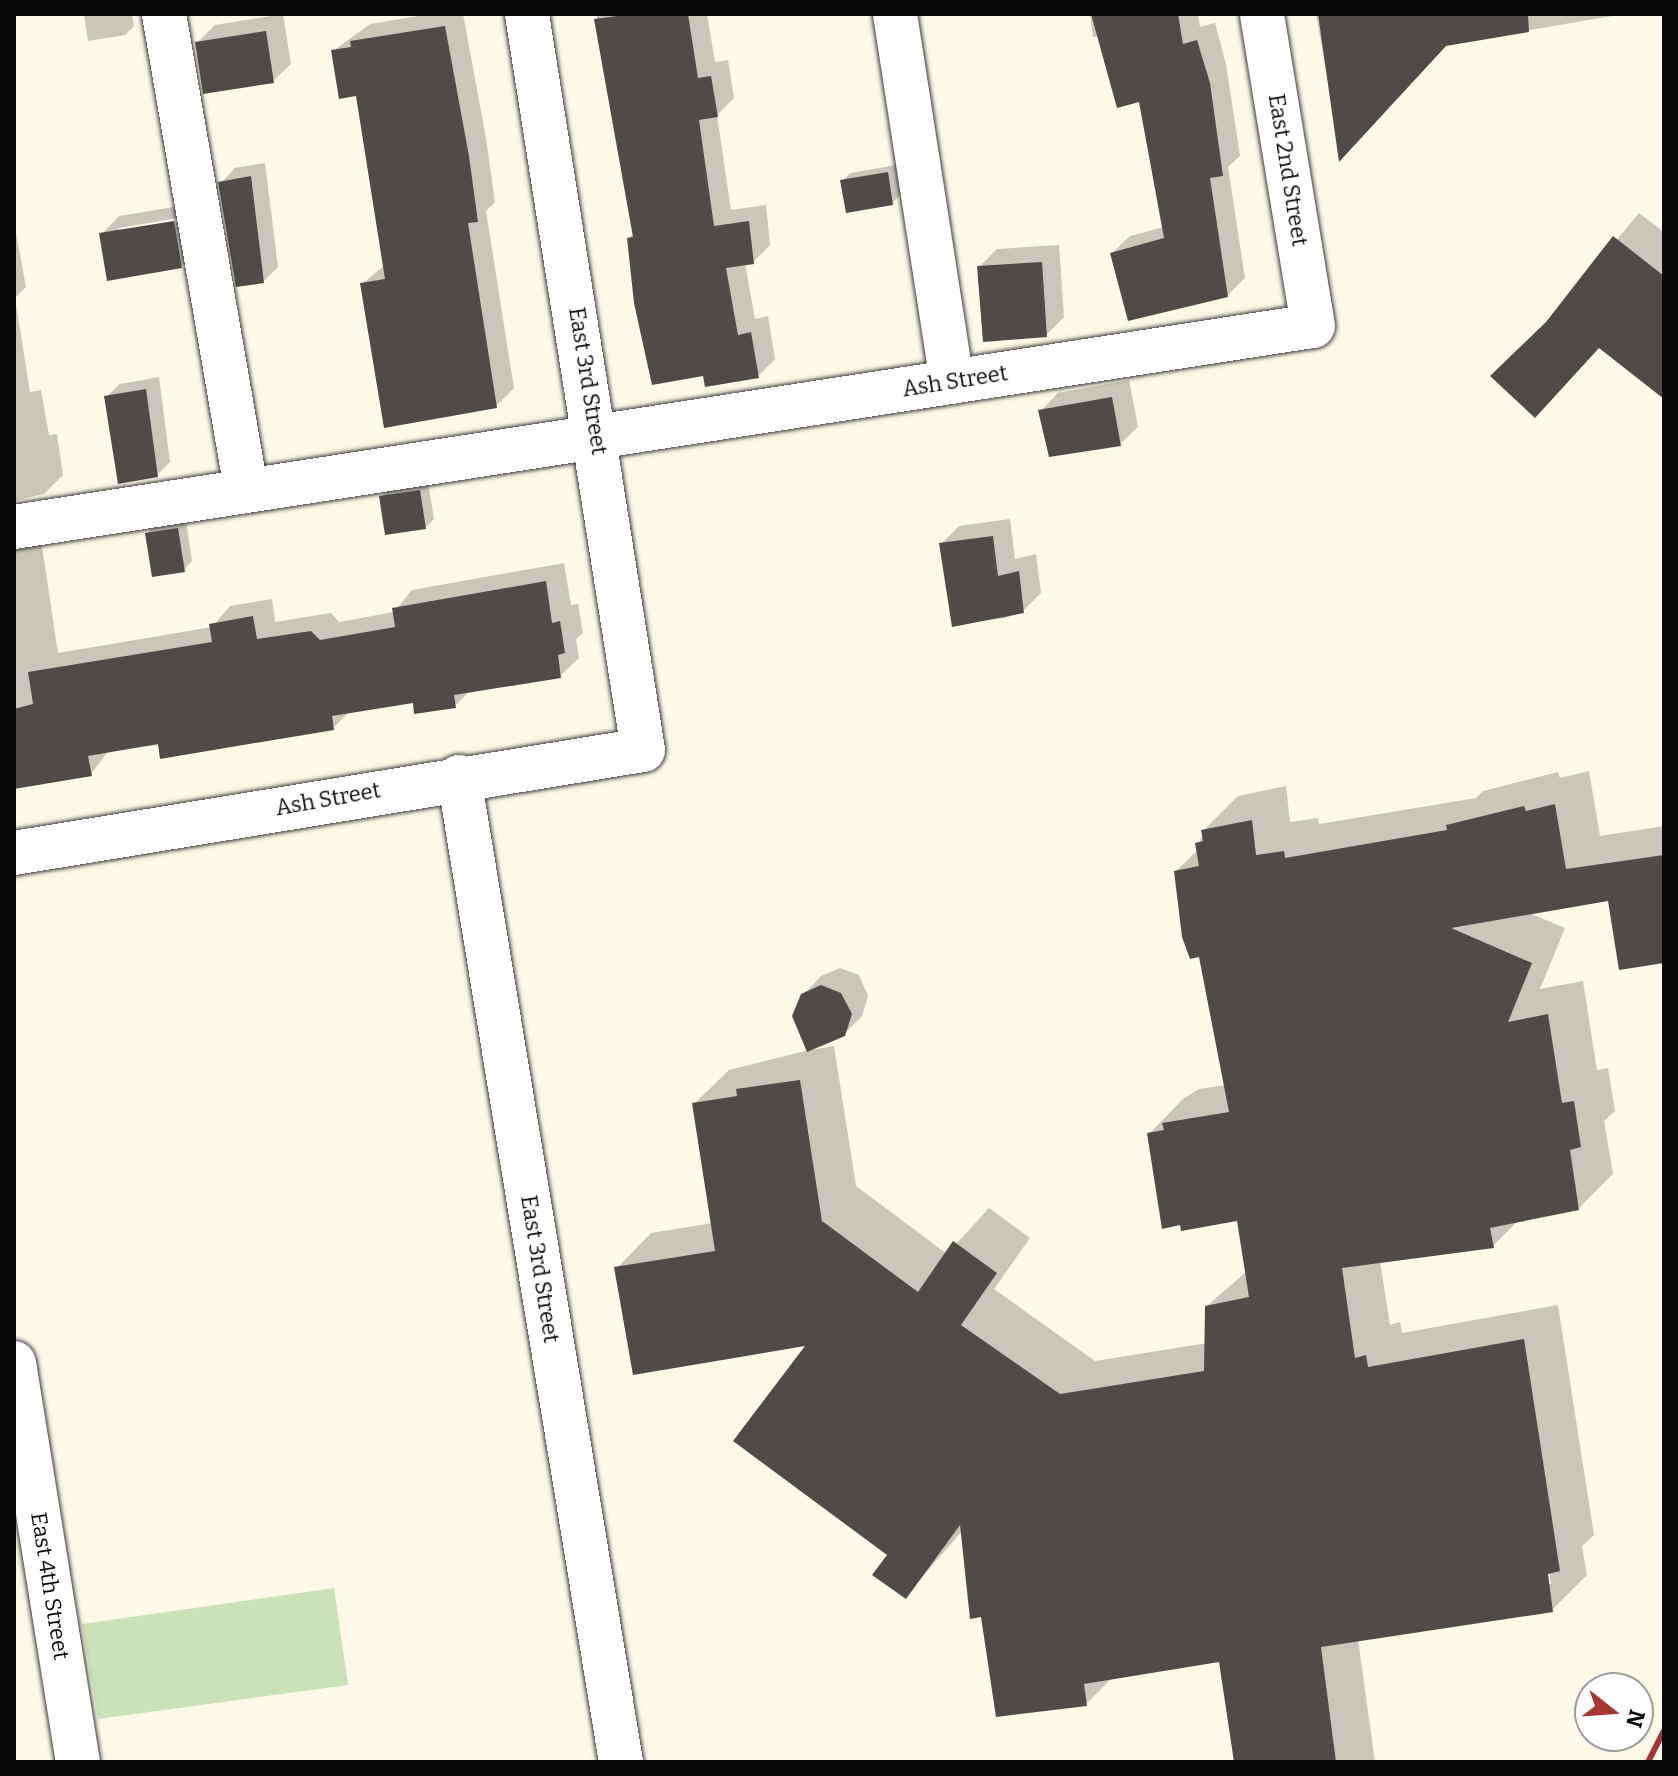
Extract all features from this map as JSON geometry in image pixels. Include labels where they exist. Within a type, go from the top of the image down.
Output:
[{"type":"street","points":[[164,14],[246,489]]},
{"type":"street","name":"East 3rd Street","points":[[527,14],[597,436],[643,750]]},
{"type":"street","points":[[895,14],[952,382]]},
{"type":"street","name":"East 2nd Street","points":[[1262,14],[1313,326]]},
{"type":"street","name":"Ash Street","points":[[14,527],[1313,326]]},
{"type":"street","name":"Ash Street","points":[[14,853],[459,777],[643,750]]},
{"type":"street","name":"East 3rd Street","points":[[459,777],[621,1762]]},
{"type":"street","name":"East 4th Street","points":[[14,1363],[78,1762]]},
{"type":"green space","points":[[334,1588],[348,1685],[98,1719],[82,1624]]},
{"type":"building","points":[[633,14],[688,14],[698,78],[711,76],[718,117],[699,120],[714,226],[749,221],[754,264],[726,268],[738,335],[751,332],[759,378],[705,387],[703,376],[652,385],[634,303],[627,238],[633,237],[594,19]]},
{"type":"building","points":[[1091,14],[1178,14],[1183,44],[1197,40],[1210,83],[1223,176],[1210,178],[1228,297],[1128,321],[1110,253],[1164,238],[1139,102],[1117,108]]},
{"type":"building","points":[[1318,14],[1528,14],[1529,32],[1446,46],[1339,162]]},
{"type":"building","points":[[445,26],[478,222],[468,223],[497,408],[384,428],[360,283],[385,279],[356,96],[339,99],[331,50],[351,47],[350,41]]},
{"type":"building","points":[[266,31],[274,83],[203,94],[195,42]]},
{"type":"building","points":[[888,172],[893,205],[846,213],[840,180]]},
{"type":"building","points":[[251,176],[264,283],[236,287],[218,182]]},
{"type":"building","points":[[174,221],[182,268],[107,281],[99,233]]},
{"type":"building","points":[[1613,236],[1664,276],[1664,399],[1599,348],[1535,418],[1490,376],[1546,322]]},
{"type":"building","points":[[1042,262],[1047,337],[983,342],[977,266]]},
{"type":"building","points":[[146,389],[158,477],[118,484],[104,396]]},
{"type":"building","points":[[1112,397],[1121,446],[1049,457],[1038,410]]},
{"type":"building","points":[[420,490],[426,529],[385,535],[379,496]]},
{"type":"building","points":[[178,528],[185,572],[152,577],[145,533]]},
{"type":"building","points":[[993,536],[998,576],[1019,571],[1024,613],[952,627],[939,543]]},
{"type":"building","points":[[546,581],[552,623],[560,621],[565,653],[558,655],[561,678],[454,695],[456,708],[414,714],[413,703],[332,716],[334,730],[160,759],[158,744],[88,756],[92,776],[14,789],[14,709],[33,704],[28,672],[212,642],[209,624],[253,616],[257,639],[311,631],[320,640],[395,627],[392,608]]},
{"type":"building","points":[[1555,804],[1566,869],[1664,855],[1664,963],[1619,970],[1608,901],[1451,928],[1532,963],[1508,1022],[1548,1014],[1562,1103],[1574,1101],[1581,1147],[1570,1150],[1579,1210],[1490,1228],[1494,1248],[1342,1268],[1355,1358],[1366,1355],[1368,1367],[1524,1339],[1560,1571],[1548,1574],[1553,1612],[1321,1647],[1336,1762],[1234,1762],[1219,1662],[1084,1684],[1087,1706],[996,1717],[981,1617],[970,1619],[960,1525],[906,1599],[872,1575],[887,1555],[733,1441],[805,1346],[633,1375],[614,1267],[715,1251],[692,1103],[737,1096],[736,1089],[800,1080],[822,1221],[918,1292],[953,1241],[997,1273],[961,1325],[1060,1394],[1204,1371],[1205,1306],[1249,1297],[1237,1221],[1181,1231],[1180,1225],[1162,1229],[1147,1133],[1164,1130],[1162,1123],[1229,1112],[1199,957],[1190,959],[1182,937],[1174,871],[1199,866],[1195,843],[1203,841],[1201,830],[1252,820],[1256,855],[1284,851],[1285,858],[1447,830],[1446,825],[1524,806],[1526,811]]},
{"type":"building","points":[[821,985],[841,993],[852,1014],[845,1036],[807,1052],[792,1016],[801,994]]},
{"type":"railway","points":[[1648,1762],[1664,1731]]}]
